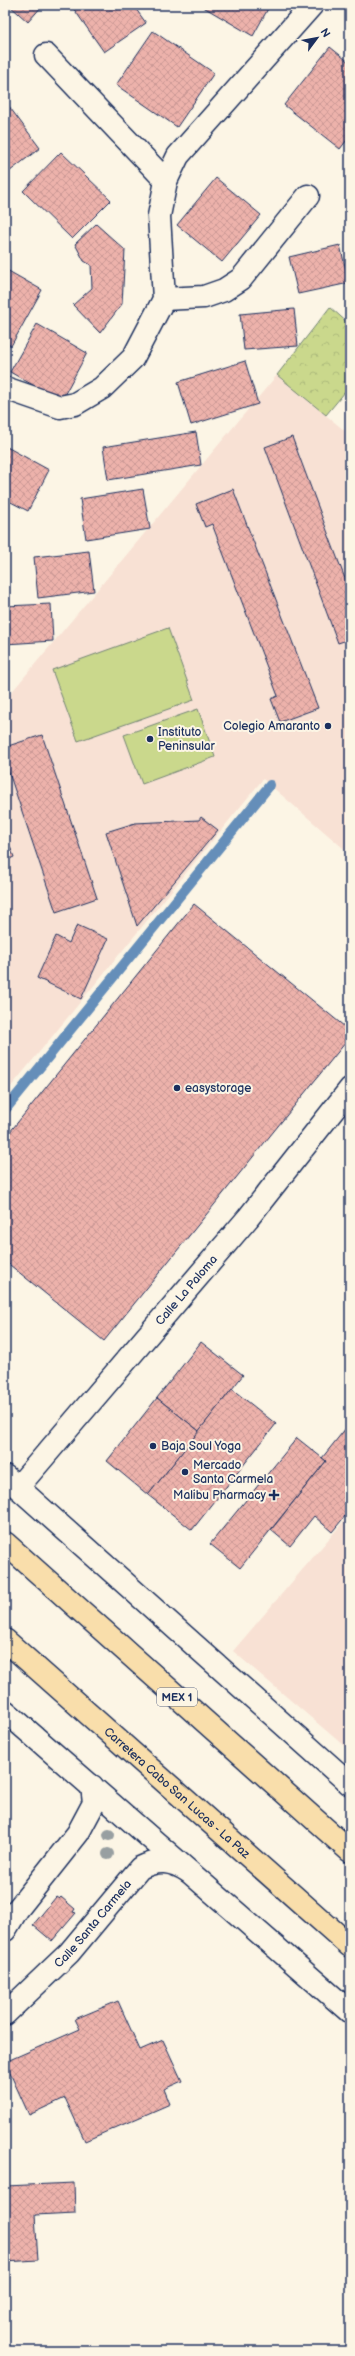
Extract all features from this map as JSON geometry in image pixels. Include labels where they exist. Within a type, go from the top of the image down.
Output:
[{"type":"highway","name":"MEX 1","points":[[5,1544],[350,1851]]},
{"type":"highway","name":"Carretera Cabo San Lucas - La Paz","points":[[5,1640],[350,1946]]},
{"type":"street","points":[[5,388],[60,407],[75,404],[102,388],[133,358],[164,299],[159,216],[166,181],[178,156],[312,5]]},
{"type":"street","points":[[46,55],[166,181]]},
{"type":"street","points":[[164,299],[204,297],[224,290],[241,279],[308,196]]},
{"type":"street","name":"Calle La Paloma","points":[[11,1482],[248,1218],[350,1089]]},
{"type":"street","points":[[11,1482],[350,1784]]},
{"type":"street","points":[[5,1711],[350,2012]]},
{"type":"street","points":[[5,1930],[16,1910],[78,1833],[94,1803],[92,1786]]},
{"type":"street","name":"Calle Santa Carmela","points":[[5,2014],[69,1953],[140,1868],[155,1861],[165,1861],[180,1865],[190,1872]]},
{"type":"shaded area","name":"Instituto Peninsular","points":[[277,375],[350,435],[350,854],[263,779],[5,1094],[5,700]]},
{"type":"shaded area","points":[[350,1514],[350,1751],[233,1651]]},
{"type":"green space","points":[[330,307],[350,325],[350,386],[326,415],[277,375]]},
{"type":"green space","points":[[168,628],[194,700],[78,741],[52,670]]},
{"type":"green space","points":[[198,709],[215,757],[142,784],[124,735]]},
{"type":"building","points":[[9,5],[43,5],[28,22]]},
{"type":"building","points":[[71,5],[133,5],[146,23],[104,52]]},
{"type":"building","points":[[200,5],[270,5],[253,36]]},
{"type":"building","points":[[153,31],[214,73],[177,127],[116,85]]},
{"type":"building","points":[[330,47],[350,63],[350,136],[340,149],[284,105]]},
{"type":"building","points":[[5,101],[40,148],[5,175]]},
{"type":"building","points":[[61,152],[111,200],[72,239],[23,191]]},
{"type":"building","points":[[216,178],[261,215],[222,262],[177,225]]},
{"type":"building","points":[[96,224],[125,250],[122,304],[100,333],[73,305],[92,288],[91,265],[84,261],[75,244]]},
{"type":"building","points":[[340,245],[349,283],[298,294],[289,257]]},
{"type":"building","points":[[5,269],[42,290],[11,346],[5,342]]},
{"type":"building","points":[[294,309],[298,346],[244,350],[240,314]]},
{"type":"building","points":[[37,324],[87,353],[61,401],[10,372]]},
{"type":"building","points":[[245,361],[258,404],[191,425],[178,382]]},
{"type":"building","points":[[196,432],[201,465],[108,480],[103,447]]},
{"type":"building","points":[[292,437],[350,592],[350,639],[338,643],[265,447]]},
{"type":"building","points":[[5,446],[49,470],[28,511],[5,499]]},
{"type":"building","points":[[143,489],[150,529],[86,539],[80,499]]},
{"type":"building","points":[[233,489],[318,708],[280,722],[271,699],[278,696],[212,524],[205,527],[196,504]]},
{"type":"building","points":[[89,551],[94,591],[38,598],[34,557]]},
{"type":"building","points":[[51,604],[53,641],[5,644],[5,606]]},
{"type":"building","points":[[42,735],[97,898],[56,912],[5,761],[5,747]]},
{"type":"building","points":[[201,817],[218,830],[137,926],[106,832],[135,823],[199,820]]},
{"type":"building","points":[[5,834],[14,857],[5,861]]},
{"type":"building","name":"easystorage","points":[[194,904],[350,1031],[350,1037],[104,1341],[5,1261],[5,1138]]},
{"type":"building","points":[[77,925],[108,939],[81,999],[37,978],[56,936],[69,943]]},
{"type":"building","points":[[201,1342],[243,1375],[199,1431],[157,1398]]},
{"type":"building","points":[[232,1389],[276,1424],[192,1530],[148,1495]]},
{"type":"building","name":"Baja Soul Yoga","points":[[157,1398],[199,1431],[148,1495],[107,1461]]},
{"type":"building","points":[[350,1423],[350,1510],[332,1532],[314,1516],[290,1546],[271,1530],[326,1461],[322,1458]]},
{"type":"building","name":"Malibu Pharmacy","points":[[297,1438],[326,1461],[240,1568],[210,1544]]},
{"type":"building","points":[[56,1897],[59,1899],[61,1897],[75,1909],[73,1912],[76,1913],[52,1941],[33,1925]]},
{"type":"building","points":[[118,2001],[140,2050],[163,2040],[182,2081],[164,2089],[170,2104],[85,2141],[65,2098],[29,2115],[5,2062],[80,2029],[75,2019]]},
{"type":"building","points":[[74,2183],[75,2213],[35,2215],[38,2260],[5,2262],[5,2186]]},
{"type":"waterway","points":[[5,1110],[270,785]]},
{"type":"place","name":"Colegio Amaranto","points":[[328,726]]},
{"type":"place","name":"Instituto Peninsular","points":[[150,739]]},
{"type":"place","name":"easystorage","points":[[177,1088]]},
{"type":"place","name":"Baja Soul Yoga","points":[[153,1446]]},
{"type":"place","name":"Mercado Santa Carmela","points":[[185,1472]]},
{"type":"place","name":"Malibu Pharmacy","points":[[274,1495]]}]
